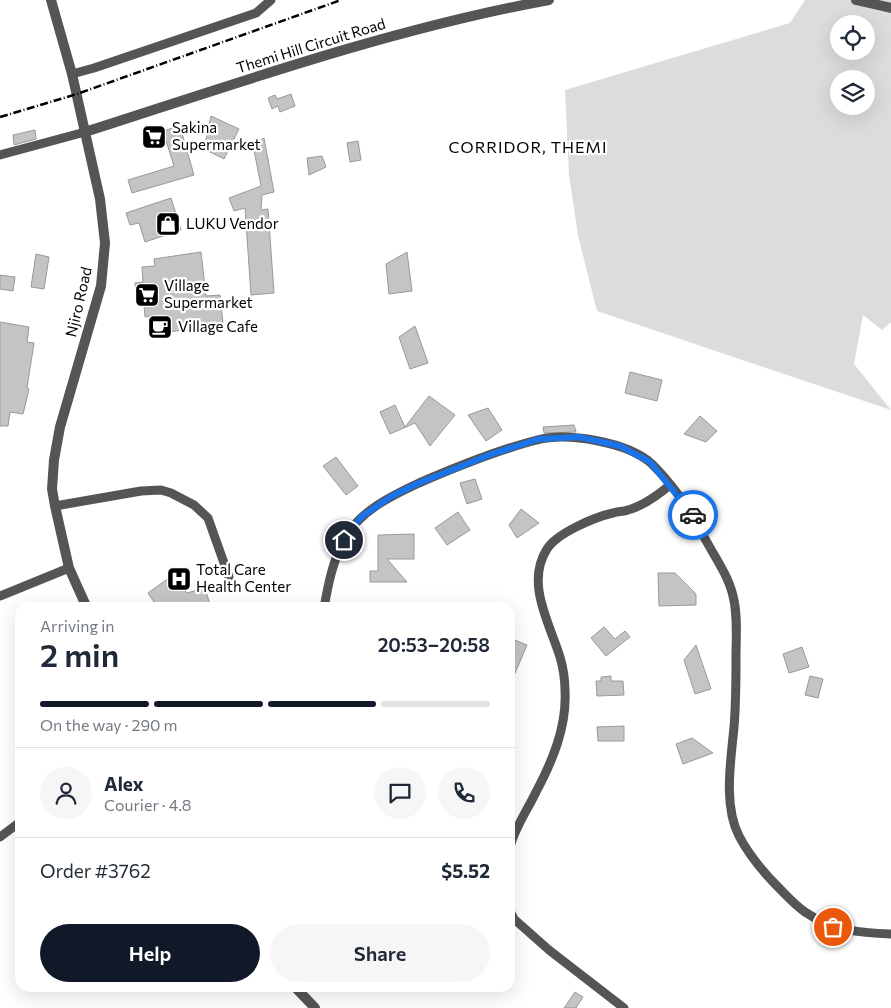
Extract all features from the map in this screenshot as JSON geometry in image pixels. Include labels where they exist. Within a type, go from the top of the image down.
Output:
[{"type":"street","name":"Njiro Road","points":[[51,0],[86,132],[100,198],[105,243],[101,286],[60,427],[54,460],[52,489],[54,506],[69,568],[84,602]]},
{"type":"street","points":[[72,74],[256,13],[271,0]]},
{"type":"street","name":"Themi Hill Circuit Road","points":[[86,132],[406,32],[515,6],[549,0]]},
{"type":"street","points":[[856,0],[891,8]]},
{"type":"street","points":[[0,155],[86,132]]},
{"type":"street","points":[[325,602],[329,582],[344,540],[361,517],[392,496],[419,483],[492,454],[539,439],[579,437],[620,446],[650,462],[692,514],[725,576],[733,596],[737,627],[730,788],[731,812],[738,835],[754,860],[804,911],[833,927],[866,933],[891,934]]},
{"type":"street","points":[[515,832],[537,790],[560,737],[564,714],[565,691],[560,658],[539,598],[539,566],[547,547],[580,525],[612,513],[629,510],[653,498],[670,485]]},
{"type":"street","points":[[54,506],[141,491],[162,490],[171,493],[194,505],[208,518],[229,577]]},
{"type":"street","points":[[0,596],[69,568]]},
{"type":"street","points":[[0,837],[15,826]]},
{"type":"street","points":[[515,920],[549,950],[624,1008]]},
{"type":"street","points":[[300,992],[315,1008]]},
{"type":"shaded area","points":[[805,0],[891,0],[891,322],[882,330],[863,315],[854,364],[891,410],[597,311],[578,235],[569,175],[565,90],[790,23]]},
{"type":"building","points":[[291,94],[295,106],[280,112],[278,106],[272,109],[268,98],[275,95],[277,99]]},
{"type":"building","points":[[211,116],[239,129],[224,159],[204,149]]},
{"type":"building","points":[[180,126],[194,175],[132,193],[128,180],[174,166],[163,131]]},
{"type":"building","points":[[35,130],[36,139],[14,145],[13,135]]},
{"type":"building","points":[[264,138],[274,192],[262,195],[261,210],[268,209],[274,293],[251,295],[245,208],[234,211],[229,198],[261,186],[253,145]]},
{"type":"building","points":[[358,141],[361,160],[350,162],[347,143]]},
{"type":"building","points":[[322,156],[326,167],[309,175],[307,158]]},
{"type":"building","points":[[171,198],[181,230],[145,242],[139,223],[130,225],[126,213]]},
{"type":"building","points":[[201,252],[206,296],[220,295],[223,323],[170,332],[170,336],[151,338],[149,316],[145,317],[143,292],[136,293],[135,283],[143,282],[142,267],[155,266],[154,259]]},
{"type":"building","points":[[407,252],[412,291],[389,294],[386,264]]},
{"type":"building","points":[[36,254],[49,257],[44,289],[31,287]]},
{"type":"building","points":[[0,275],[15,277],[13,291],[0,289]]},
{"type":"building","points":[[0,322],[29,327],[27,342],[34,343],[27,388],[29,389],[23,414],[10,412],[8,426],[0,426]]},
{"type":"building","points":[[415,326],[428,363],[410,369],[399,337]]},
{"type":"building","points":[[630,372],[662,380],[657,401],[625,393]]},
{"type":"building","points":[[429,396],[455,415],[430,446],[415,423],[390,434],[380,412],[395,405],[405,427]]},
{"type":"building","points":[[488,408],[502,430],[486,441],[468,415]]},
{"type":"building","points":[[700,416],[717,431],[706,442],[684,434]]},
{"type":"building","points":[[574,425],[576,432],[544,433],[543,427]]},
{"type":"building","points":[[336,457],[358,486],[346,495],[323,466]]},
{"type":"building","points":[[475,479],[482,499],[467,504],[460,483]]},
{"type":"building","points":[[521,509],[539,523],[517,538],[509,525]]},
{"type":"building","points":[[458,512],[470,530],[447,545],[435,528]]},
{"type":"building","points":[[414,534],[414,559],[387,559],[407,582],[370,582],[370,571],[378,571],[378,535]]},
{"type":"building","points":[[658,573],[675,573],[696,594],[696,605],[659,606]]},
{"type":"building","points":[[173,575],[187,593],[205,588],[209,602],[154,602],[148,593]]},
{"type":"building","points":[[604,627],[615,639],[625,631],[630,637],[606,656],[591,638]]},
{"type":"building","points":[[515,640],[527,645],[515,673]]},
{"type":"building","points":[[696,645],[711,689],[695,694],[684,660]]},
{"type":"building","points":[[802,647],[809,667],[789,673],[783,654]]},
{"type":"building","points":[[611,676],[611,681],[623,681],[624,695],[597,696],[596,681],[601,681],[601,677]]},
{"type":"building","points":[[810,676],[823,679],[818,698],[805,695]]},
{"type":"building","points":[[624,726],[624,741],[598,741],[597,727]]},
{"type":"building","points":[[692,738],[713,753],[683,764],[676,744]]},
{"type":"building","points":[[575,992],[583,997],[576,1008],[564,1008]]},
{"type":"railway","points":[[0,117],[77,94],[341,0]]},
{"type":"way so far","points":[[693,515],[725,576],[733,596],[737,627],[730,788],[731,812],[738,835],[754,860],[777,885],[804,911],[833,927]]},
{"type":"place","name":"Sakina Supermarket","points":[[154,137]]},
{"type":"place","name":"LUKU Vendor","points":[[168,224]]},
{"type":"place","name":"Village Supermarket","points":[[147,295]]},
{"type":"place","name":"Village Cafe","points":[[160,327]]},
{"type":"place","name":"Total Care Health Center","points":[[179,579]]},
{"type":"district","name":"CORRIDOR, THEMI","points":[[528,147]]},
{"type":"route","points":[[344,540],[361,517],[392,496],[419,483],[492,454],[539,439],[579,437],[620,446],[650,462],[693,515]]}]
